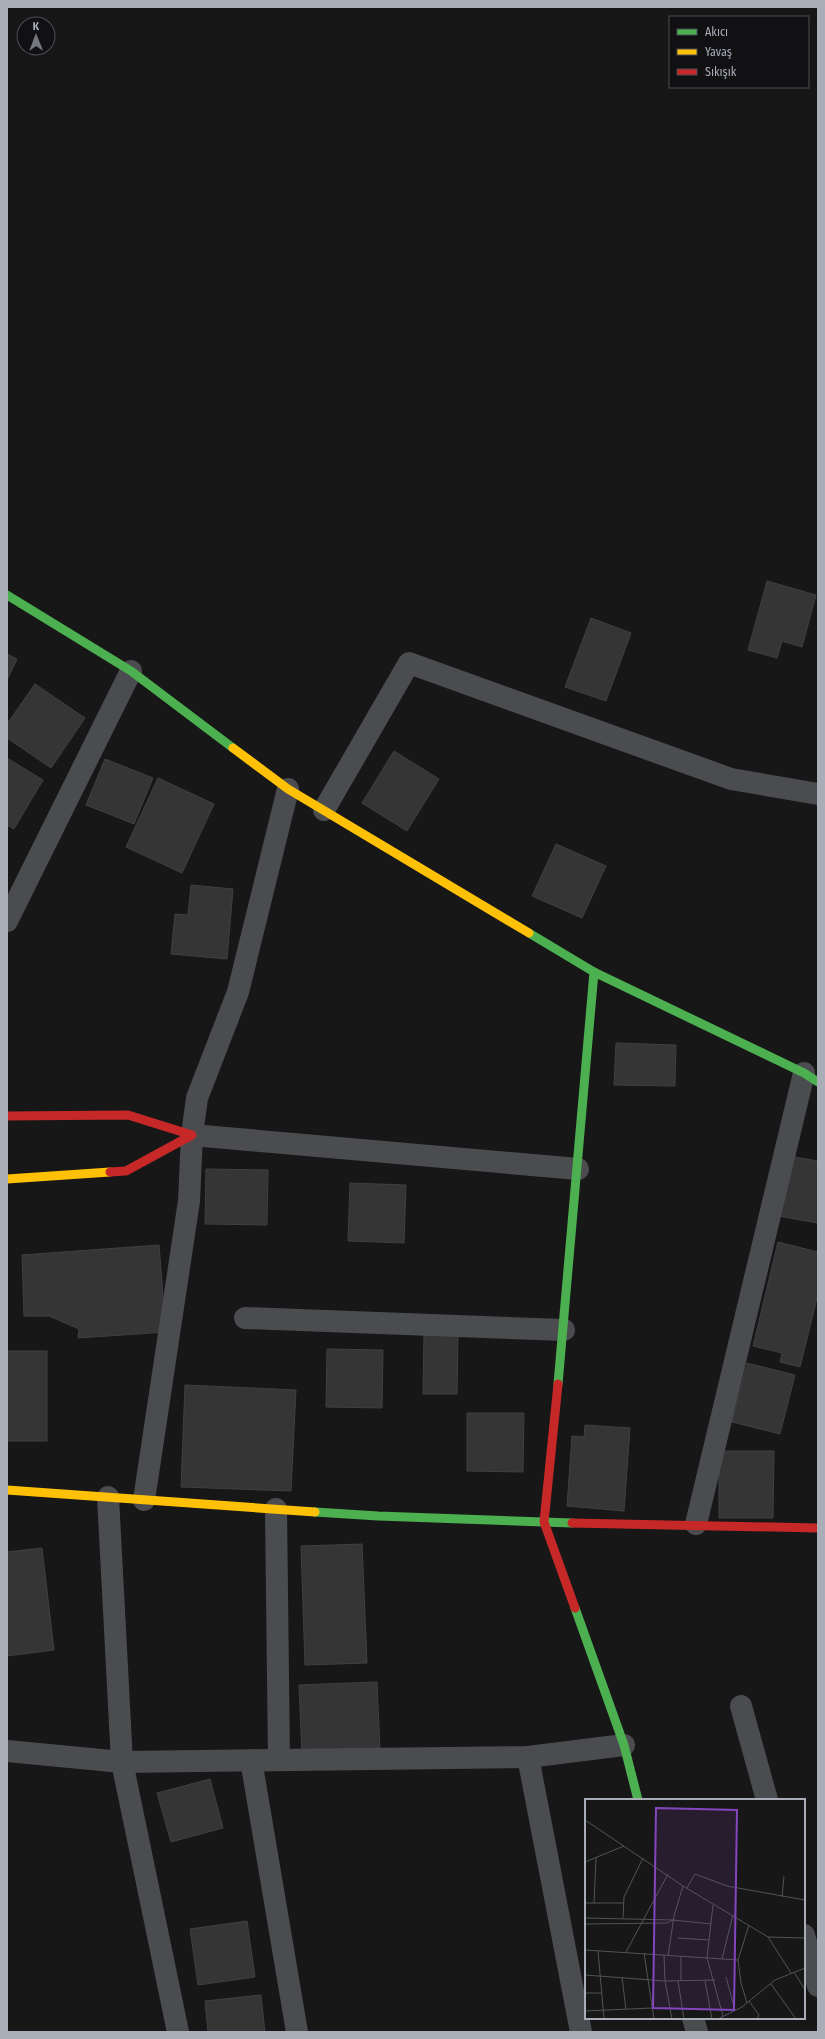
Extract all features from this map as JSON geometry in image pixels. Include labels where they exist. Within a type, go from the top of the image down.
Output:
[{"type":"street","points":[[7,595],[131,671],[288,789],[594,972],[811,1078],[696,1524]]},
{"type":"street","points":[[324,810],[409,663],[732,779],[818,794]]},
{"type":"street","points":[[7,921],[131,671]]},
{"type":"street","points":[[144,1500],[189,1201],[192,1135],[197,1098],[238,992],[288,789]]},
{"type":"street","points":[[594,972],[564,1330],[544,1522],[624,1745],[638,1799]]},
{"type":"street","points":[[7,1116],[128,1115],[192,1135],[578,1169]]},
{"type":"street","points":[[7,1178],[126,1171],[192,1135]]},
{"type":"street","points":[[245,1318],[564,1330]]},
{"type":"street","points":[[7,1490],[378,1516],[544,1522],[696,1524],[818,1528]]},
{"type":"street","points":[[108,1497],[122,1762],[178,2032]]},
{"type":"street","points":[[276,1509],[279,1760]]},
{"type":"street","points":[[741,1706],[767,1799]]},
{"type":"street","points":[[7,1751],[122,1762],[528,1757],[624,1745]]},
{"type":"street","points":[[528,1757],[581,2032]]},
{"type":"street","points":[[251,1760],[297,2032]]},
{"type":"street","points":[[805,1939],[818,1986]]},
{"type":"street","points":[[693,2019],[697,2032]]},
{"type":"building","points":[[767,581],[816,595],[802,647],[782,641],[777,658],[748,650]]},
{"type":"building","points":[[591,618],[631,633],[606,701],[565,687]]},
{"type":"building","points":[[7,654],[17,659],[7,680]]},
{"type":"building","points":[[35,684],[85,718],[51,768],[7,738],[7,724]]},
{"type":"building","points":[[394,751],[439,779],[407,831],[362,803]]},
{"type":"building","points":[[7,758],[43,780],[14,829],[7,825]]},
{"type":"building","points":[[105,759],[153,778],[134,824],[86,805]]},
{"type":"building","points":[[158,778],[214,804],[182,873],[126,847]]},
{"type":"building","points":[[556,844],[606,866],[582,918],[532,896]]},
{"type":"building","points":[[191,885],[233,889],[227,959],[171,954],[175,914],[188,915]]},
{"type":"building","points":[[616,1043],[676,1045],[675,1086],[614,1085]]},
{"type":"building","points":[[789,1156],[818,1161],[818,1223],[778,1216]]},
{"type":"building","points":[[206,1169],[268,1170],[267,1225],[205,1224]]},
{"type":"building","points":[[350,1183],[406,1185],[404,1243],[348,1241]]},
{"type":"building","points":[[778,1242],[818,1252],[818,1294],[800,1367],[780,1362],[782,1353],[753,1346]]},
{"type":"building","points":[[159,1245],[166,1332],[78,1338],[79,1329],[49,1316],[24,1316],[22,1255]]},
{"type":"building","points":[[424,1333],[458,1334],[457,1394],[423,1394]]},
{"type":"building","points":[[327,1349],[383,1350],[382,1408],[326,1407]]},
{"type":"building","points":[[7,1351],[47,1351],[47,1441],[7,1441]]},
{"type":"building","points":[[747,1363],[795,1375],[780,1434],[732,1422]]},
{"type":"building","points":[[185,1385],[296,1390],[291,1491],[181,1487]]},
{"type":"building","points":[[467,1413],[524,1413],[523,1472],[467,1471]]},
{"type":"building","points":[[585,1425],[630,1428],[624,1511],[567,1506],[572,1436],[584,1437]]},
{"type":"building","points":[[719,1451],[774,1451],[773,1518],[719,1518]]},
{"type":"building","points":[[362,1544],[367,1663],[305,1665],[301,1546]]},
{"type":"building","points":[[42,1548],[54,1650],[7,1656],[7,1552]]},
{"type":"building","points":[[377,1682],[380,1751],[302,1755],[299,1685]]},
{"type":"building","points":[[210,1779],[223,1828],[171,1842],[157,1793]]},
{"type":"building","points":[[247,1921],[255,1977],[198,1985],[190,1929]]},
{"type":"building","points":[[261,1995],[265,2032],[208,2032],[205,2001]]},
{"type":"traffic: fast","points":[[7,595],[131,671],[233,748]]},
{"type":"traffic: fast","points":[[529,933],[594,972],[804,1073],[818,1082]]},
{"type":"traffic: fast","points":[[558,1384],[594,972]]},
{"type":"traffic: fast","points":[[315,1512],[378,1516],[572,1523]]},
{"type":"traffic: fast","points":[[575,1608],[624,1745],[638,1799]]},
{"type":"traffic: slow","points":[[233,748],[288,789],[529,933]]},
{"type":"traffic: slow","points":[[7,1179],[110,1172]]},
{"type":"traffic: slow","points":[[7,1490],[315,1512]]},
{"type":"traffic: jam","points":[[7,1116],[128,1115],[192,1135],[126,1171],[110,1172]]},
{"type":"traffic: jam","points":[[558,1384],[544,1522],[575,1608]]},
{"type":"traffic: jam","points":[[572,1523],[818,1528]]}]
